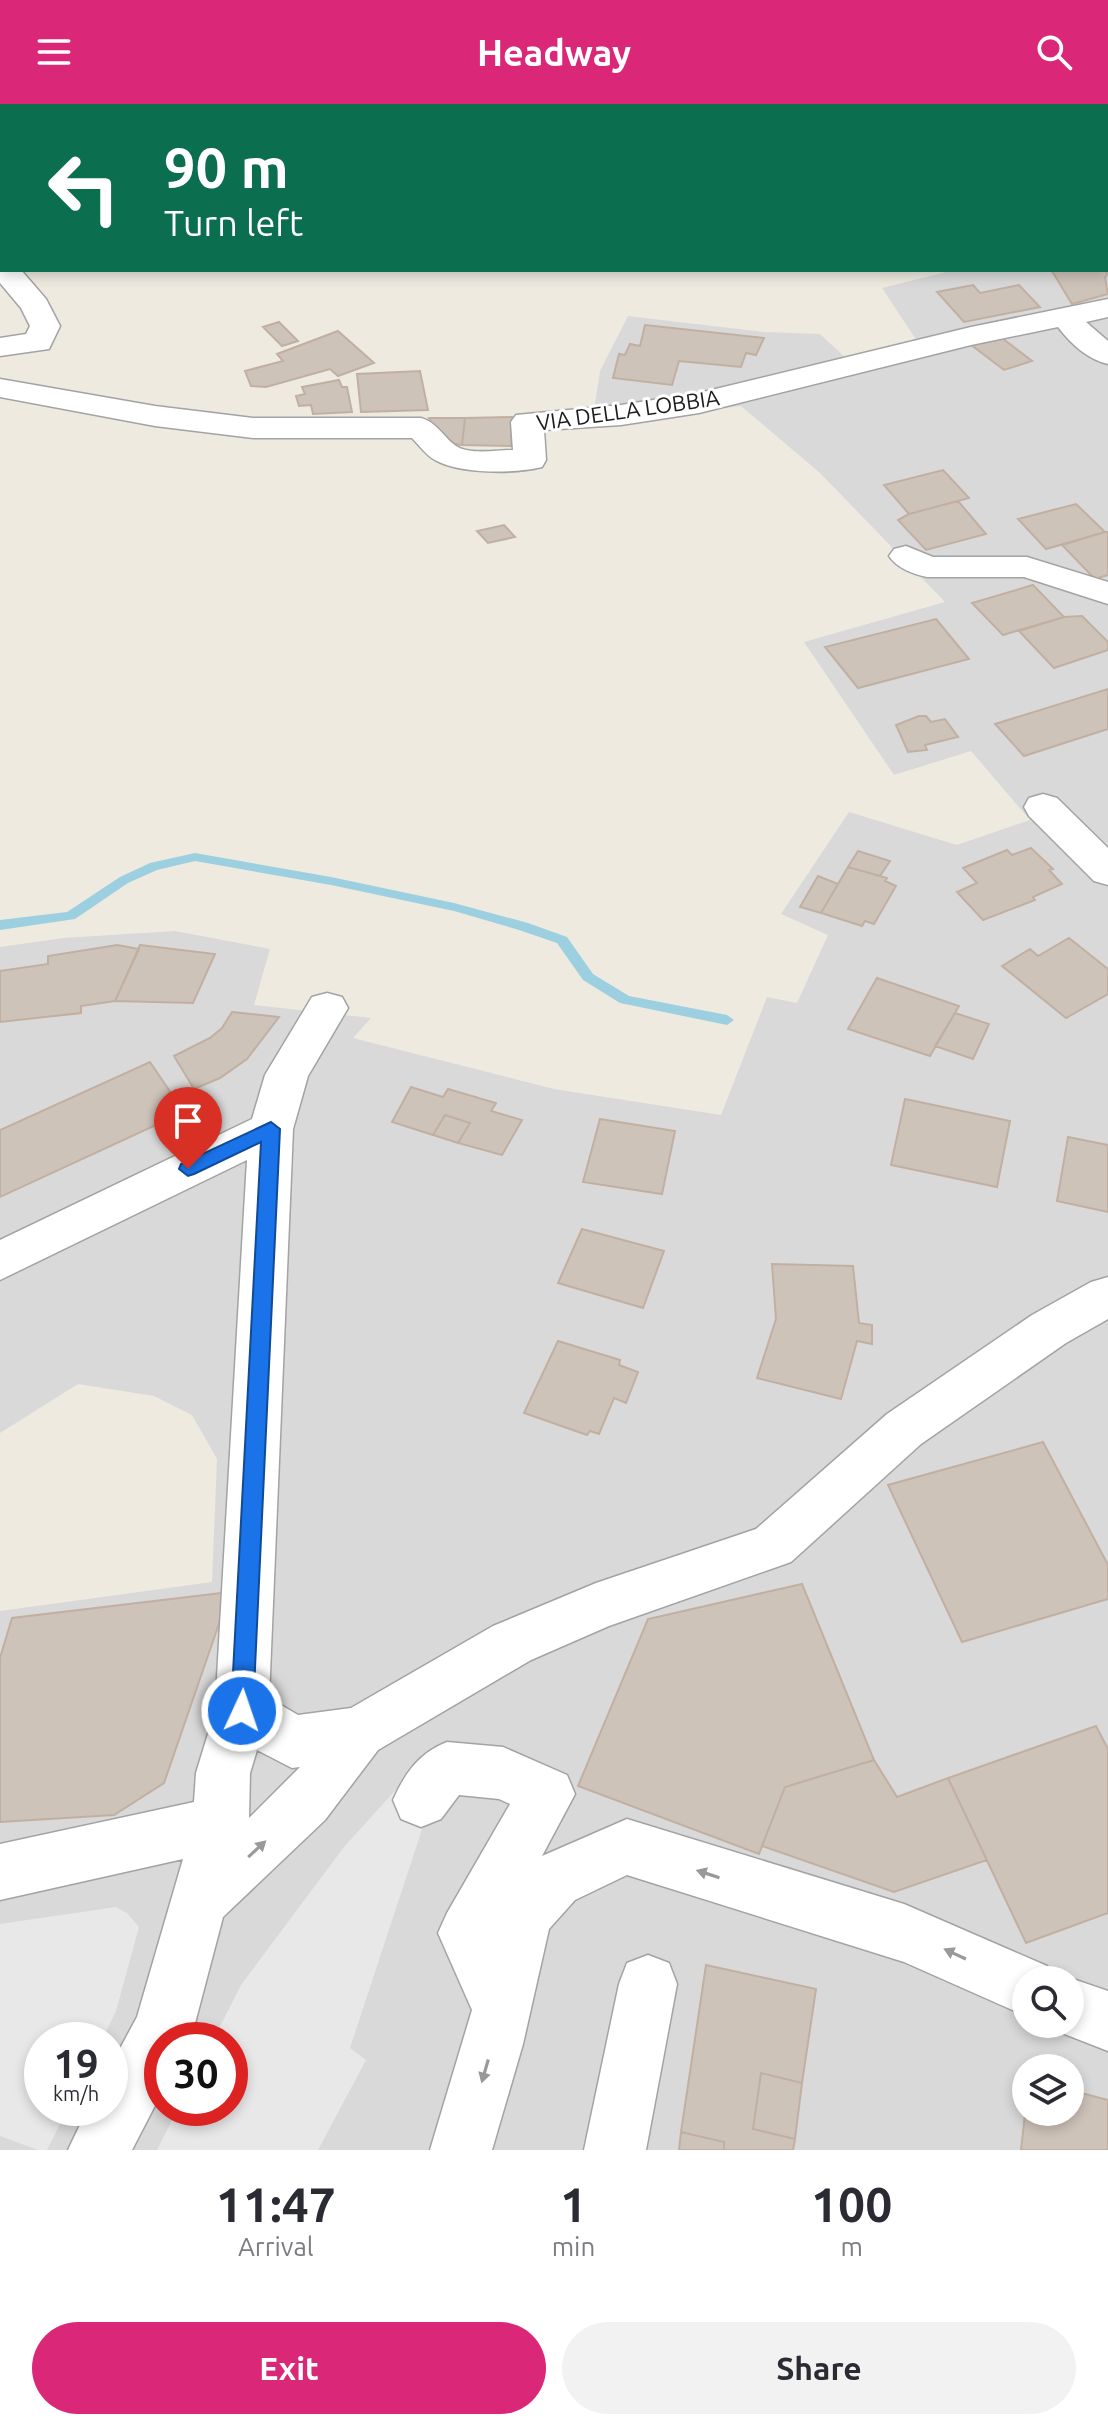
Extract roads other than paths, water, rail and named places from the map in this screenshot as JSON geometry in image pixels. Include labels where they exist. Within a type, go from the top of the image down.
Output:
[{"type":"street","points":[[0,347],[38,342],[45,326],[35,305],[7,272]]},
{"type":"street","name":"VIA DELLA LOBBIA","points":[[0,388],[155,416],[253,428],[421,428],[443,452],[461,460],[530,460],[527,422],[621,415],[699,403],[971,336],[1108,308]]},
{"type":"street","points":[[1067,318],[1081,336],[1108,355]]},
{"type":"street","points":[[906,556],[927,567],[1027,567],[1108,593]]},
{"type":"street","points":[[1043,807],[1108,871]]},
{"type":"street","points":[[99,2150],[164,2027],[221,1823],[223,1773],[242,1711],[271,1129],[287,1075],[327,1008]]},
{"type":"street","points":[[0,1261],[271,1129]]},
{"type":"street","points":[[242,1711],[292,1742],[359,1732],[512,1643],[596,1607],[773,1546],[904,1429],[1049,1329],[1108,1296]]},
{"type":"street","points":[[199,1901],[264,1843],[339,1765],[359,1732]]},
{"type":"street","points":[[421,1800],[447,1768],[503,1773],[547,1794],[467,1933],[502,2010]]},
{"type":"street","points":[[0,1872],[221,1823]]},
{"type":"street","points":[[461,2150],[502,2010],[509,1967],[537,1896],[565,1875],[627,1847],[857,1918],[942,1948],[1012,1980]]},
{"type":"street","points":[[615,2150],[648,1984]]},
{"type":"street","points":[[1084,2012],[1108,2021]]},
{"type":"waterway","points":[[0,925],[70,916],[124,880],[154,866],[195,857],[331,881],[454,907],[523,926],[562,940],[588,977],[625,1000],[727,1020]]}]
